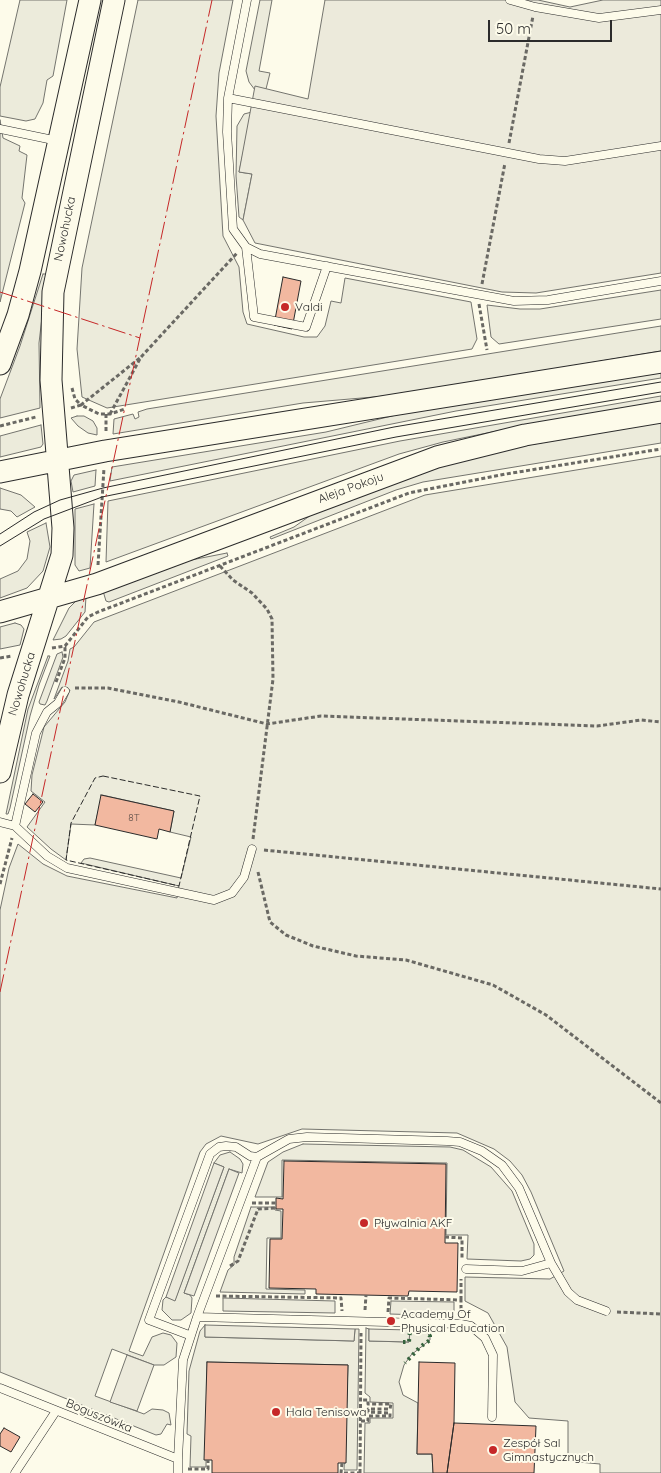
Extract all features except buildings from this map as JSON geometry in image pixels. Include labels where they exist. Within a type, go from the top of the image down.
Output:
[{"type":"main road","name":"Nowohucka","points":[[0,364],[18,315],[30,270],[60,142],[90,0]]},
{"type":"main road","name":"Nowohucka","points":[[0,772],[18,695],[50,597],[63,545],[50,380],[52,292],[114,0]]},
{"type":"main road","points":[[0,472],[112,450],[661,362]]},
{"type":"main road","name":"Aleja Pokoju","points":[[0,612],[97,584],[437,457],[525,435],[661,412]]},
{"type":"lane","points":[[247,0],[228,98],[227,132],[233,229],[246,247],[260,254],[514,301],[548,300],[661,281]]},
{"type":"lane","points":[[510,0],[535,7],[599,18],[661,10]]},
{"type":"lane","points":[[228,98],[539,159],[565,161],[661,146]]},
{"type":"lane","points":[[0,129],[60,142]]},
{"type":"lane","points":[[246,247],[254,317],[306,327],[326,266]]},
{"type":"lane","points":[[15,826],[36,733],[47,712],[58,703],[65,691]]},
{"type":"lane","points":[[0,822],[15,826],[47,856],[67,868],[214,900],[232,894],[244,877],[252,848]]},
{"type":"lane","points":[[190,1335],[149,1320],[206,1160],[213,1150],[226,1146],[236,1147],[250,1156],[257,1156],[289,1139],[307,1136],[447,1141],[472,1146],[491,1156],[512,1177],[519,1188],[551,1263],[564,1286],[577,1300],[606,1311]]},
{"type":"lane","points":[[178,1473],[181,1372],[190,1335],[257,1156]]},
{"type":"lane","points":[[466,1269],[522,1271],[551,1263]]},
{"type":"lane","points":[[197,1317],[460,1324],[479,1331],[490,1345],[493,1355],[492,1417]]},
{"type":"lane","name":"Boguszówka","points":[[0,1388],[178,1459]]},
{"type":"lane","points":[[15,1473],[56,1411]]},
{"type":"path","points":[[508,143],[533,14]]},
{"type":"path","points":[[481,287],[505,160]]},
{"type":"path","points":[[67,409],[81,405],[140,357],[235,254],[246,247]]},
{"type":"path","points":[[478,303],[487,350]]},
{"type":"path","points":[[106,435],[108,414],[140,357]]},
{"type":"path","points":[[81,405],[89,411],[108,414],[125,410]]},
{"type":"path","points":[[0,426],[41,416]]},
{"type":"path","points":[[47,712],[65,658],[65,646],[88,617],[409,493],[506,474],[661,449]]},
{"type":"path","points":[[98,565],[104,468]]},
{"type":"path","points":[[220,566],[233,580],[252,593],[267,609],[272,619],[273,679],[252,848],[270,922],[286,935],[312,946],[356,956],[406,960],[493,985],[546,1016],[661,1103]]},
{"type":"path","points":[[49,648],[65,646]]},
{"type":"path","points":[[0,658],[17,655]]},
{"type":"path","points":[[65,691],[80,686],[108,688],[179,702],[268,724],[321,716],[596,726],[641,720],[661,722]]},
{"type":"path","points":[[0,884],[10,853],[15,826]]},
{"type":"path","points":[[252,848],[661,889]]},
{"type":"path","points":[[253,1194],[250,1203],[276,1203]]},
{"type":"path","points":[[225,1270],[238,1261],[258,1209],[276,1208]]},
{"type":"path","points":[[445,1238],[462,1238],[462,1260]]},
{"type":"path","points":[[230,1266],[231,1259]]},
{"type":"path","points":[[219,1287],[216,1296],[341,1298],[341,1311],[349,1311]]},
{"type":"path","points":[[460,1324],[461,1287]]},
{"type":"path","points":[[342,1463],[341,1473],[360,1473],[362,1321],[366,1295]]},
{"type":"path","points":[[381,1312],[388,1312],[389,1298],[461,1300]]},
{"type":"path","points":[[357,1311],[373,1311]]},
{"type":"path","points":[[606,1311],[661,1314]]},
{"type":"path","points":[[361,1400],[368,1400],[368,1404],[390,1404],[390,1409],[368,1408],[368,1412],[390,1412],[390,1416],[368,1416],[368,1421],[361,1420]]},
{"type":"path","points":[[188,1468],[208,1469],[208,1460]]},
{"type":"shaded area","points":[[20,0],[67,0],[53,76],[47,80],[43,103],[35,119],[26,121],[0,116],[0,87]]},
{"type":"shaded area","points":[[138,0],[233,0],[219,73],[216,116],[223,236],[239,267],[243,312],[247,324],[304,337],[317,337],[325,326],[331,301],[341,303],[345,278],[471,302],[477,339],[472,349],[107,408],[82,397],[77,349],[82,268]]},
{"type":"shaded area","points":[[260,0],[272,0],[259,71],[270,73],[266,89],[255,90],[249,82],[246,71]]},
{"type":"shaded area","points":[[325,0],[538,0],[570,7],[603,0],[661,0],[661,273],[536,293],[502,292],[255,243],[243,220],[252,174],[239,172],[255,86],[308,99]]},
{"type":"shaded area","points":[[252,112],[239,172],[252,174],[243,220],[239,217],[236,176],[237,126],[244,114]]},
{"type":"shaded area","points":[[0,120],[3,138],[20,146],[19,151],[27,155],[22,198],[25,203],[0,302]]},
{"type":"shaded area","points":[[43,274],[47,274],[39,343],[40,408],[0,418],[0,399],[20,346]]},
{"type":"shaded area","points":[[661,290],[661,319],[499,344],[491,337],[487,305],[520,309],[540,309]]},
{"type":"shaded area","points":[[661,326],[661,351],[397,395],[303,403],[113,434],[114,419],[133,414],[135,419],[139,417],[138,412],[147,409]]},
{"type":"shaded area","points":[[661,371],[661,378],[456,411],[110,481],[112,467],[326,432],[400,414]]},
{"type":"shaded area","points":[[661,396],[661,403],[526,425],[443,442],[399,454],[106,562],[108,501],[400,441]]},
{"type":"shaded area","points":[[84,416],[93,421],[97,428],[97,435],[88,433],[78,426],[71,418]]},
{"type":"shaded area","points":[[661,422],[661,443],[423,482],[396,490],[271,539],[270,537],[294,527],[311,515],[430,469],[488,452]]},
{"type":"shaded area","points":[[41,425],[43,444],[41,447],[0,457],[0,436]]},
{"type":"shaded area","points":[[661,456],[661,1473],[600,1473],[600,1464],[568,1461],[568,1421],[529,1418],[515,1402],[507,1347],[488,1313],[465,1301],[465,1277],[550,1279],[564,1271],[522,1175],[510,1161],[494,1149],[457,1133],[302,1129],[258,1144],[221,1136],[206,1144],[200,1152],[129,1351],[143,1356],[152,1337],[163,1333],[171,1335],[177,1343],[176,1357],[164,1365],[154,1365],[112,1349],[95,1396],[144,1414],[152,1409],[163,1410],[169,1413],[171,1425],[167,1424],[161,1434],[156,1435],[0,1372],[0,910],[9,868],[18,844],[43,864],[67,876],[177,898],[179,886],[81,863],[84,859],[90,858],[181,878],[191,837],[170,832],[174,811],[102,795],[95,825],[71,824],[66,860],[27,827],[45,802],[31,791],[32,775],[44,727],[65,702],[70,690],[62,687],[54,699],[68,661],[70,649],[74,647],[94,622],[425,495]]},
{"type":"shaded area","points":[[96,470],[95,486],[73,492],[71,481],[74,475]]},
{"type":"shaded area","points":[[0,488],[21,495],[35,507],[17,517],[11,511],[0,509]]},
{"type":"shaded area","points":[[94,504],[90,568],[79,571],[75,565],[75,509]]},
{"type":"shaded area","points":[[46,523],[50,547],[43,571],[27,588],[0,598],[0,579],[18,571],[27,559],[30,541],[27,532]]},
{"type":"shaded area","points":[[227,553],[228,556],[109,602],[106,601],[103,591],[186,561]]},
{"type":"shaded area","points":[[86,597],[85,612],[66,636],[53,640],[69,608],[76,601]]},
{"type":"shaded area","points":[[15,623],[21,625],[24,629],[20,645],[0,649],[0,627]]},
{"type":"shaded area","points":[[62,652],[63,657],[47,701],[45,705],[40,704],[39,702],[57,654]]},
{"type":"shaded area","points":[[48,656],[50,656],[30,716],[10,808],[8,814],[6,814],[28,709]]},
{"type":"shaded area","points":[[303,1144],[450,1147],[463,1150],[491,1167],[512,1191],[534,1244],[534,1255],[530,1259],[521,1261],[467,1259],[468,1235],[446,1235],[447,1163],[282,1160],[282,1197],[255,1197],[268,1162],[283,1152]]},
{"type":"shaded area","points":[[230,1152],[240,1159],[243,1164],[242,1173],[229,1169],[184,1293],[192,1298],[191,1313],[181,1320],[172,1320],[162,1310],[163,1300],[166,1297],[175,1300],[224,1167],[214,1163],[220,1155]]},
{"type":"shaded area","points":[[214,1163],[224,1167],[175,1301],[166,1297]]},
{"type":"shaded area","points":[[229,1169],[239,1173],[194,1296],[184,1293]]},
{"type":"shaded area","points":[[251,1207],[275,1207],[275,1210],[281,1211],[281,1238],[267,1238],[266,1289],[305,1290],[305,1294],[220,1292],[228,1270],[234,1265],[234,1257]]},
{"type":"shaded area","points":[[223,1298],[335,1301],[335,1313],[223,1311]]},
{"type":"shaded area","points":[[391,1301],[454,1302],[454,1316],[390,1314]]},
{"type":"shaded area","points":[[205,1325],[205,1337],[354,1341],[355,1329],[359,1329],[357,1470],[344,1470],[348,1365],[207,1362],[206,1467],[190,1467],[191,1436],[187,1434],[189,1371],[200,1331]]},
{"type":"shaded area","points":[[205,1325],[355,1329],[354,1341],[205,1337]]},
{"type":"shaded area","points":[[366,1328],[369,1329],[369,1341],[409,1342],[410,1330],[424,1330],[430,1336],[430,1340],[411,1355],[404,1365],[399,1382],[403,1395],[418,1403],[417,1454],[432,1454],[433,1473],[364,1473],[365,1423],[370,1423],[370,1418],[393,1418],[393,1403],[370,1402],[370,1397],[365,1393]]},
{"type":"shaded area","points":[[369,1329],[410,1330],[409,1342],[369,1341]]},
{"type":"shaded area","points":[[127,1355],[154,1365],[137,1411],[110,1402]]},
{"type":"tram line","points":[[0,534],[34,512],[60,500],[103,488],[394,427],[661,382]]},
{"type":"tram line","points":[[0,546],[44,519],[102,497],[396,437],[661,392]]},
{"type":"hedge","points":[[403,1342],[409,1342],[410,1330],[424,1330],[430,1336],[430,1340],[420,1347],[405,1363]]},
{"type":"fence","points":[[103,776],[200,796],[179,886],[66,860],[71,823],[95,778],[103,776]]},
{"type":"power","points":[[0,992],[212,0]]},
{"type":"power","points":[[0,292],[140,338]]},
{"type":"place","name":"Valdi","points":[[285,307]]},
{"type":"place","name":"Pływalnia AKF","points":[[364,1223]]},
{"type":"place","name":"Academy Of Physical Education","points":[[391,1321]]},
{"type":"place","name":"Hala Tenisowa","points":[[276,1412]]},
{"type":"place","name":"Zespół Sal Gimnastycznych","points":[[493,1450]]}]
